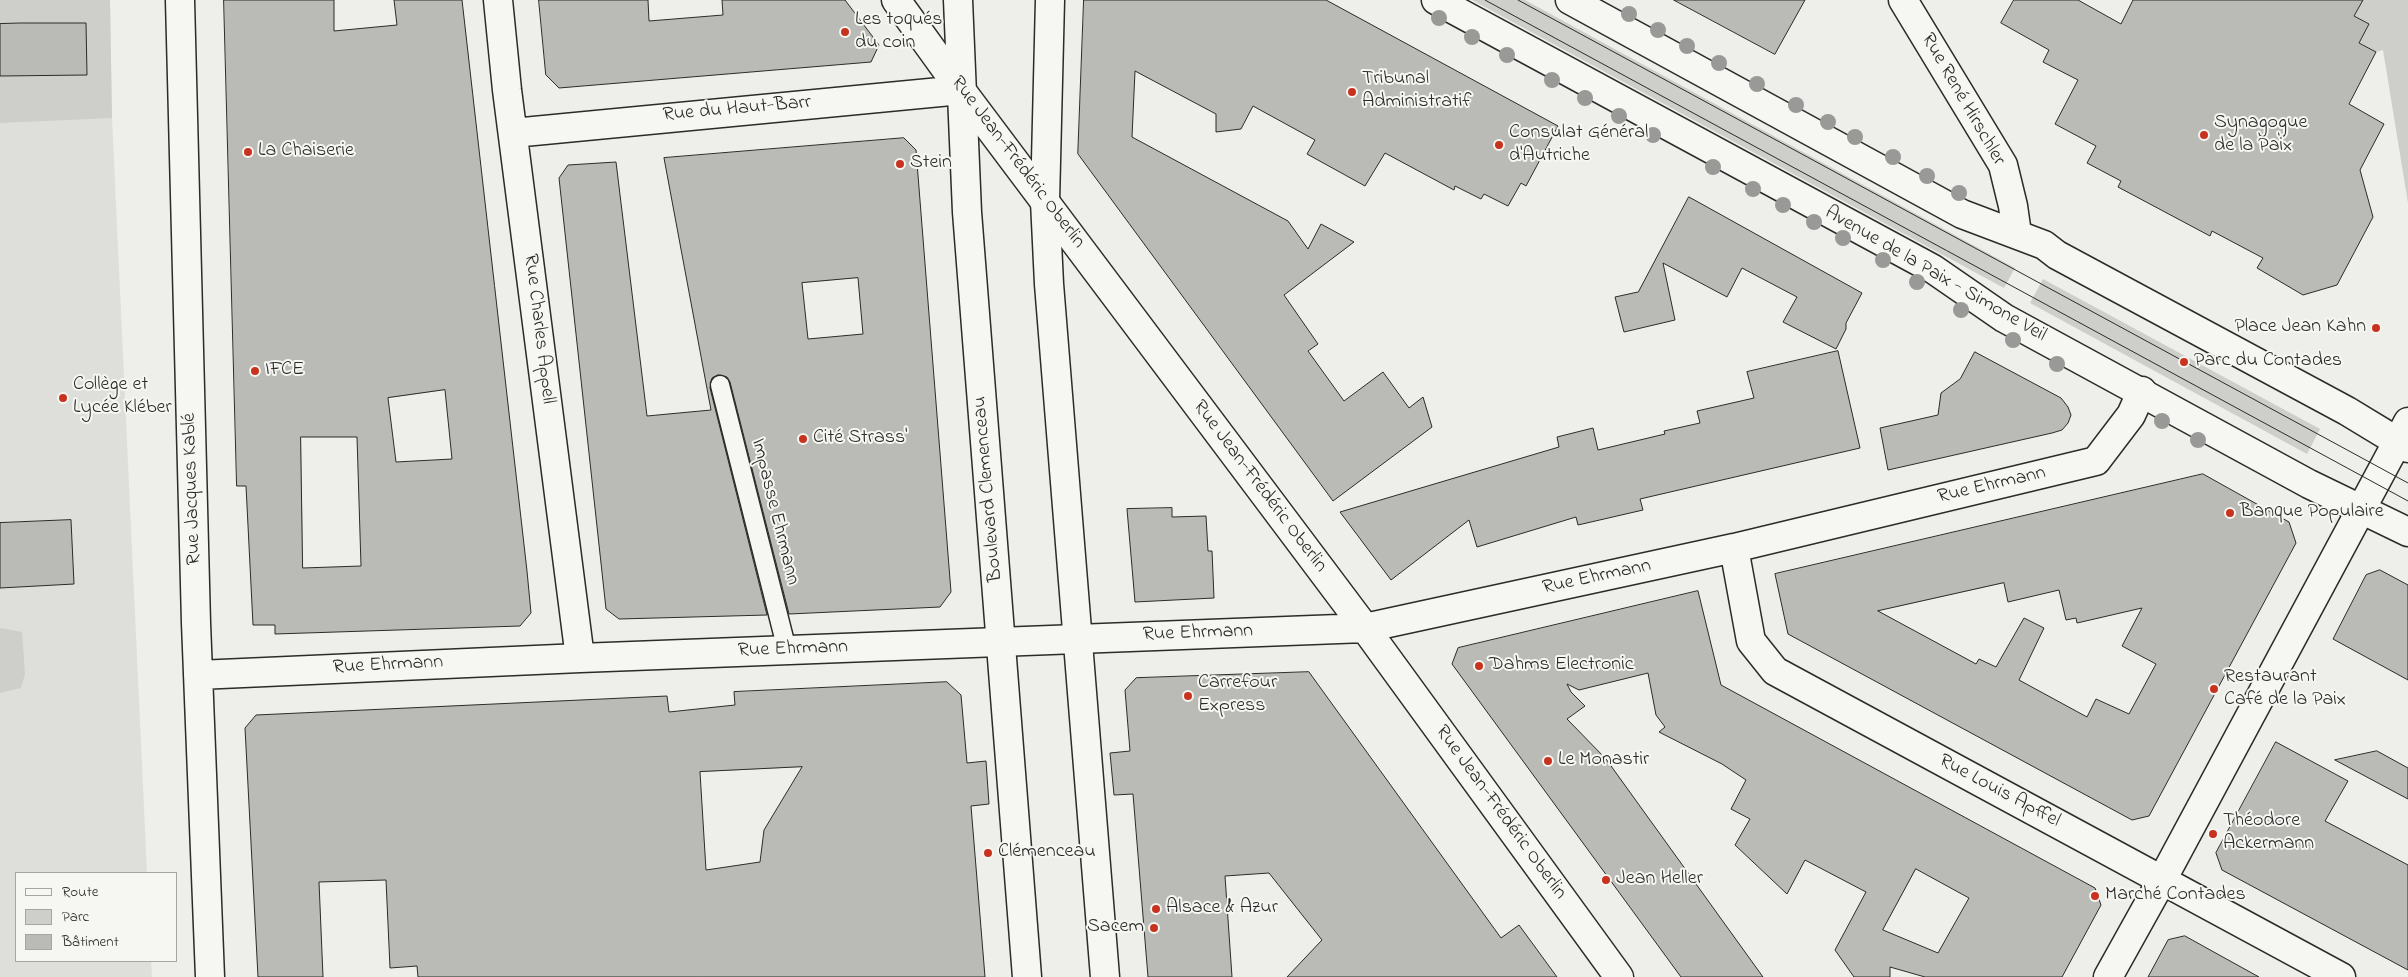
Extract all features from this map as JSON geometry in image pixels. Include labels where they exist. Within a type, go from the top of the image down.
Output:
[{"type":"street","name":"Rue Jacques Kablé","points":[[180,0],[198,675],[210,977]]},
{"type":"street","name":"Rue Charles Appell","points":[[498,0],[513,133],[580,658]]},
{"type":"street","name":"Rue Jean-Frédéric Oberlin","points":[[896,0],[961,90],[1365,628],[1619,977]]},
{"type":"street","name":"Boulevard Clemenceau","points":[[958,0],[967,212],[1027,977]]},
{"type":"street","points":[[1050,0],[1045,201],[1049,284],[1105,977]]},
{"type":"street","name":"Avenue de la Paix - Simone Veil","points":[[1436,0],[1934,269],[2004,318],[2309,484],[2362,508],[2408,532]]},
{"type":"street","points":[[1570,0],[1962,214],[2044,245],[2057,256],[2348,411],[2405,437],[2362,508],[2108,977]]},
{"type":"street","name":"Rue René Hirschler","points":[[1903,0],[2003,165],[2013,206],[2016,234]]},
{"type":"street","name":"Rue du Haut-Barr","points":[[513,133],[961,90]]},
{"type":"street","name":"Rue Ehrmann","points":[[198,675],[580,658],[1365,628],[1734,548],[2096,461],[2131,415],[2142,392]]},
{"type":"street","name":"Rue Louis Apffel","points":[[1734,548],[1751,641],[1775,671],[2341,977]]},
{"type":"lane","name":"Impasse Ehrmann","points":[[720,385],[787,650]]},
{"type":"shaded area","name":"Collège et Lycée Kléber","points":[[0,0],[110,0],[112,118],[147,872],[15,872],[15,962],[151,962],[152,977],[0,977]]},
{"type":"green space","points":[[0,0],[110,0],[112,118],[0,123]]},
{"type":"green space","points":[[1472,0],[1525,0],[2015,268],[2004,288]]},
{"type":"green space","points":[[2363,0],[2408,0],[2408,203],[2383,50],[2376,52],[2359,43],[2369,24],[2354,16]]},
{"type":"green space","points":[[2043,279],[2320,429],[2307,454],[2030,303]]},
{"type":"green space","points":[[0,628],[22,632],[25,674],[21,688],[0,693]]},
{"type":"building","points":[[224,0],[334,0],[334,31],[397,25],[394,0],[462,0],[531,613],[520,626],[275,634],[275,625],[253,625],[246,486],[237,486]],"holes":[[[445,390],[452,459],[396,462],[388,398]],[[301,437],[357,437],[361,566],[303,568]]]},
{"type":"building","points":[[539,0],[648,0],[649,21],[723,15],[722,0],[845,0],[879,45],[871,62],[559,88],[546,75]]},
{"type":"building","points":[[1084,0],[1326,0],[1558,126],[1526,186],[1521,183],[1508,206],[1484,194],[1481,199],[1455,186],[1454,190],[1385,153],[1365,186],[1307,154],[1315,140],[1253,106],[1241,129],[1216,132],[1216,114],[1135,71],[1132,137],[1288,221],[1308,249],[1321,224],[1354,242],[1284,295],[1318,344],[1308,351],[1344,401],[1383,372],[1409,408],[1423,397],[1432,427],[1333,501],[1078,154]]},
{"type":"building","points":[[1674,0],[1805,0],[1775,54]]},
{"type":"building","name":"Synagogue de la Paix","points":[[2014,0],[2078,0],[2121,24],[2133,0],[2363,0],[2354,16],[2369,24],[2359,43],[2376,52],[2349,104],[2384,124],[2360,170],[2373,217],[2337,285],[2303,295],[2257,268],[2263,258],[2212,231],[2210,236],[2118,187],[2121,181],[2087,163],[2096,146],[2055,124],[2078,80],[2043,62],[2049,50],[2001,23]]},
{"type":"building","points":[[86,23],[87,75],[0,76],[0,24]]},
{"type":"building","points":[[904,138],[916,150],[951,592],[940,607],[789,614],[730,382],[727,377],[718,375],[712,378],[710,388],[767,615],[619,619],[606,609],[559,178],[568,165],[616,162],[647,416],[711,410],[664,158]],"holes":[[[858,278],[863,334],[808,339],[802,283]]]},
{"type":"building","points":[[1689,197],[1862,293],[1846,323],[1846,329],[1836,349],[1783,322],[1797,297],[1742,268],[1727,297],[1663,263],[1675,320],[1624,332],[1615,297],[1638,292]]},
{"type":"building","points":[[1838,351],[1860,448],[1640,499],[1643,510],[1578,525],[1576,517],[1477,547],[1469,520],[1391,580],[1340,512],[1559,447],[1557,437],[1593,428],[1598,450],[1665,434],[1664,431],[1700,423],[1697,411],[1754,398],[1747,372]]},
{"type":"building","points":[[1975,352],[2061,398],[2071,415],[2068,423],[2062,430],[2052,433],[1888,470],[1880,428],[1938,415],[1941,393],[1960,379]]},
{"type":"building","points":[[2203,474],[2289,522],[2296,543],[2149,816],[2132,820],[1788,634],[1775,574]],"holes":[[[2004,583],[2008,602],[2059,590],[2066,620],[2076,618],[2077,623],[2142,608],[2122,646],[2156,664],[2129,714],[2096,699],[2087,717],[2019,680],[2044,628],[2024,618],[1996,667],[1979,659],[1976,664],[1878,611]]]},
{"type":"building","points":[[1172,508],[1172,517],[1206,516],[1208,551],[1212,551],[1214,598],[1135,602],[1127,509]]},
{"type":"building","points":[[71,520],[74,584],[0,588],[0,523]]},
{"type":"building","points":[[2380,570],[2408,585],[2408,680],[2333,639],[2366,575]]},
{"type":"building","points":[[1698,591],[1721,685],[2095,888],[2101,905],[2062,977],[1925,977],[1890,967],[1890,977],[1854,977],[1835,950],[1866,892],[1805,860],[1787,894],[1735,845],[1750,819],[1731,809],[1746,780],[1722,764],[1659,732],[1665,727],[1656,715],[1648,673],[1579,690],[1567,684],[1571,692],[1585,706],[1567,719],[1606,759],[1763,977],[1681,977],[1452,664],[1458,648]],"holes":[[[1916,869],[1969,898],[1938,953],[1883,930]]]},
{"type":"building","points":[[1309,672],[1501,938],[1519,925],[1557,977],[1287,977],[1322,940],[1269,873],[1225,876],[1232,977],[1148,977],[1133,794],[1114,795],[1110,753],[1130,751],[1125,690],[1136,678]]},
{"type":"building","points":[[947,682],[961,695],[967,763],[986,761],[989,804],[971,806],[985,977],[418,977],[417,966],[390,968],[386,880],[319,882],[323,977],[258,977],[245,728],[256,715],[667,696],[669,712],[735,705],[734,692]],"holes":[[[802,767],[764,830],[760,862],[706,870],[700,772]]]},
{"type":"building","points":[[2276,742],[2348,781],[2325,821],[2408,865],[2408,970],[2222,870],[2216,853]]},
{"type":"building","points":[[2377,751],[2408,768],[2408,799],[2335,760]]},
{"type":"building","points":[[2185,936],[2259,977],[2148,977],[2168,940]]},
{"type":"tram line","points":[[1485,0],[2408,501]]},
{"type":"tram line","points":[[1518,0],[2408,483]]},
{"type":"place","name":"Les toqués du coin","points":[[845,32]]},
{"type":"place","name":"Tribunal Administratif","points":[[1352,92]]},
{"type":"place","name":"Synagogue de la Paix","points":[[2204,135]]},
{"type":"place","name":"Consulat Général d'Autriche","points":[[1499,145]]},
{"type":"place","name":"La Chaiserie","points":[[248,152]]},
{"type":"place","name":"Stein","points":[[900,164]]},
{"type":"place","name":"Place Jean Kahn","points":[[2376,328]]},
{"type":"place","name":"Parc du Contades","points":[[2184,362]]},
{"type":"place","name":"IFCE","points":[[255,371]]},
{"type":"place","name":"Collège et Lycée Kléber","points":[[63,398]]},
{"type":"place","name":"Cité Strass'","points":[[803,439]]},
{"type":"place","name":"Banque Populaire","points":[[2230,513]]},
{"type":"place","name":"Dahms Electronic","points":[[1479,666]]},
{"type":"place","name":"Restaurant Café de la Paix","points":[[2214,689]]},
{"type":"place","name":"Carrefour Express","points":[[1188,696]]},
{"type":"place","name":"Le Monastir","points":[[1548,761]]},
{"type":"place","name":"Théodore Ackermann","points":[[2213,834]]},
{"type":"place","name":"Clémenceau","points":[[988,853]]},
{"type":"place","name":"Jean Heller","points":[[1606,880]]},
{"type":"place","name":"Marché Contades","points":[[2095,896]]},
{"type":"place","name":"Alsace & Azur","points":[[1156,909]]},
{"type":"place","name":"Sacem","points":[[1154,928]]}]
